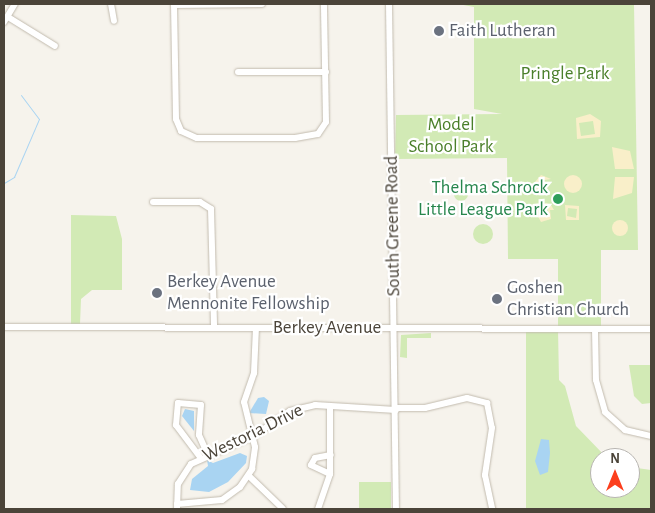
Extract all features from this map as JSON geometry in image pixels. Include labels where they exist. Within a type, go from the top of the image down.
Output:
[{"type":"street","points":[[15,4],[6,20],[55,46]]},
{"type":"street","points":[[111,4],[114,22]]},
{"type":"street","points":[[262,4],[174,4],[176,120],[181,132],[197,138],[303,138],[321,132],[326,122],[324,4]]},
{"type":"street","name":"South Greene Road","points":[[389,4],[396,509]]},
{"type":"street","points":[[238,72],[326,72]]},
{"type":"street","points":[[153,202],[200,202],[211,209],[214,327]]},
{"type":"street","name":"Berkey Avenue","points":[[4,327],[651,329]]},
{"type":"street","points":[[177,507],[222,500],[249,476],[256,457],[244,402],[254,373],[256,328]]},
{"type":"street","points":[[595,329],[596,380],[605,412],[625,430],[651,436]]},
{"type":"street","name":"Westoria Drive","points":[[177,507],[180,478],[200,457],[252,437],[297,409],[330,406],[365,408],[430,407],[467,398],[487,403],[492,428],[485,476],[492,509]]},
{"type":"street","points":[[200,457],[176,425],[178,403],[201,405],[199,435],[207,453]]},
{"type":"street","points":[[318,509],[330,474],[330,406]]},
{"type":"street","points":[[330,474],[311,465],[315,458],[331,455]]},
{"type":"street","points":[[249,476],[283,509]]},
{"type":"green space","name":"Pringle Park","points":[[458,4],[634,4],[638,250],[601,250],[601,329],[558,329],[558,259],[508,259],[507,158],[395,159],[396,115],[502,114],[474,109],[474,7]]},
{"type":"green space","points":[[461,187],[466,189],[468,194],[466,199],[461,201],[456,199],[454,194],[456,189]]},
{"type":"green space","points":[[71,215],[116,216],[122,239],[122,290],[92,290],[81,299],[80,324],[71,324]]},
{"type":"green space","points":[[483,224],[490,227],[493,234],[490,241],[483,244],[476,241],[473,234],[476,227]]},
{"type":"green space","points":[[526,329],[558,329],[559,380],[565,386],[576,426],[597,448],[590,448],[590,498],[640,498],[640,468],[651,470],[651,509],[526,509]]},
{"type":"green space","points":[[431,333],[431,338],[407,338],[407,358],[400,357],[401,335]]},
{"type":"green space","points":[[629,365],[651,365],[651,403],[642,404],[634,396]]},
{"type":"green space","points":[[359,482],[391,482],[391,508],[359,508]]},
{"type":"sand","points":[[590,114],[601,121],[600,137],[577,139],[576,118]],"holes":[[[593,121],[595,134],[581,136],[579,123]]]},
{"type":"sand","points":[[612,147],[630,151],[634,169],[615,169]]},
{"type":"sand","points":[[541,175],[551,179],[539,181],[538,191],[534,183]]},
{"type":"sand","points":[[573,175],[579,178],[582,184],[579,190],[573,193],[567,190],[564,184],[567,178]]},
{"type":"sand","points":[[615,177],[634,177],[632,193],[613,199]]},
{"type":"sand","points":[[546,203],[551,205],[554,210],[550,210],[551,219],[541,222],[535,211]],"holes":[[[540,208],[548,208],[548,217],[539,217]]]},
{"type":"sand","points":[[565,205],[579,206],[579,220],[566,220]],"holes":[[[568,208],[577,209],[576,218],[567,216]]]},
{"type":"sand","points":[[617,220],[623,220],[628,225],[626,234],[617,236],[612,231],[612,225]]},
{"type":"water","points":[[264,397],[269,401],[266,414],[249,413],[258,398]]},
{"type":"water","points":[[185,409],[194,411],[194,431],[182,416]]},
{"type":"water","points":[[541,439],[549,440],[550,453],[548,472],[540,475],[535,461]]},
{"type":"water","points":[[240,453],[247,456],[246,463],[228,482],[209,492],[190,490],[192,479],[208,466],[207,460],[213,463]]},
{"type":"waterway","points":[[4,183],[14,177],[39,119],[21,95]]},
{"type":"place","name":"Faith Lutheran","points":[[439,31]]},
{"type":"place","name":"Thelma Schrock Little League Park","points":[[558,199]]},
{"type":"place","name":"Berkey Avenue Mennonite Fellowship","points":[[157,293]]},
{"type":"place","name":"Goshen Christian Church","points":[[497,299]]},
{"type":"park label","name":"Model School Park","points":[[451,136]]}]
